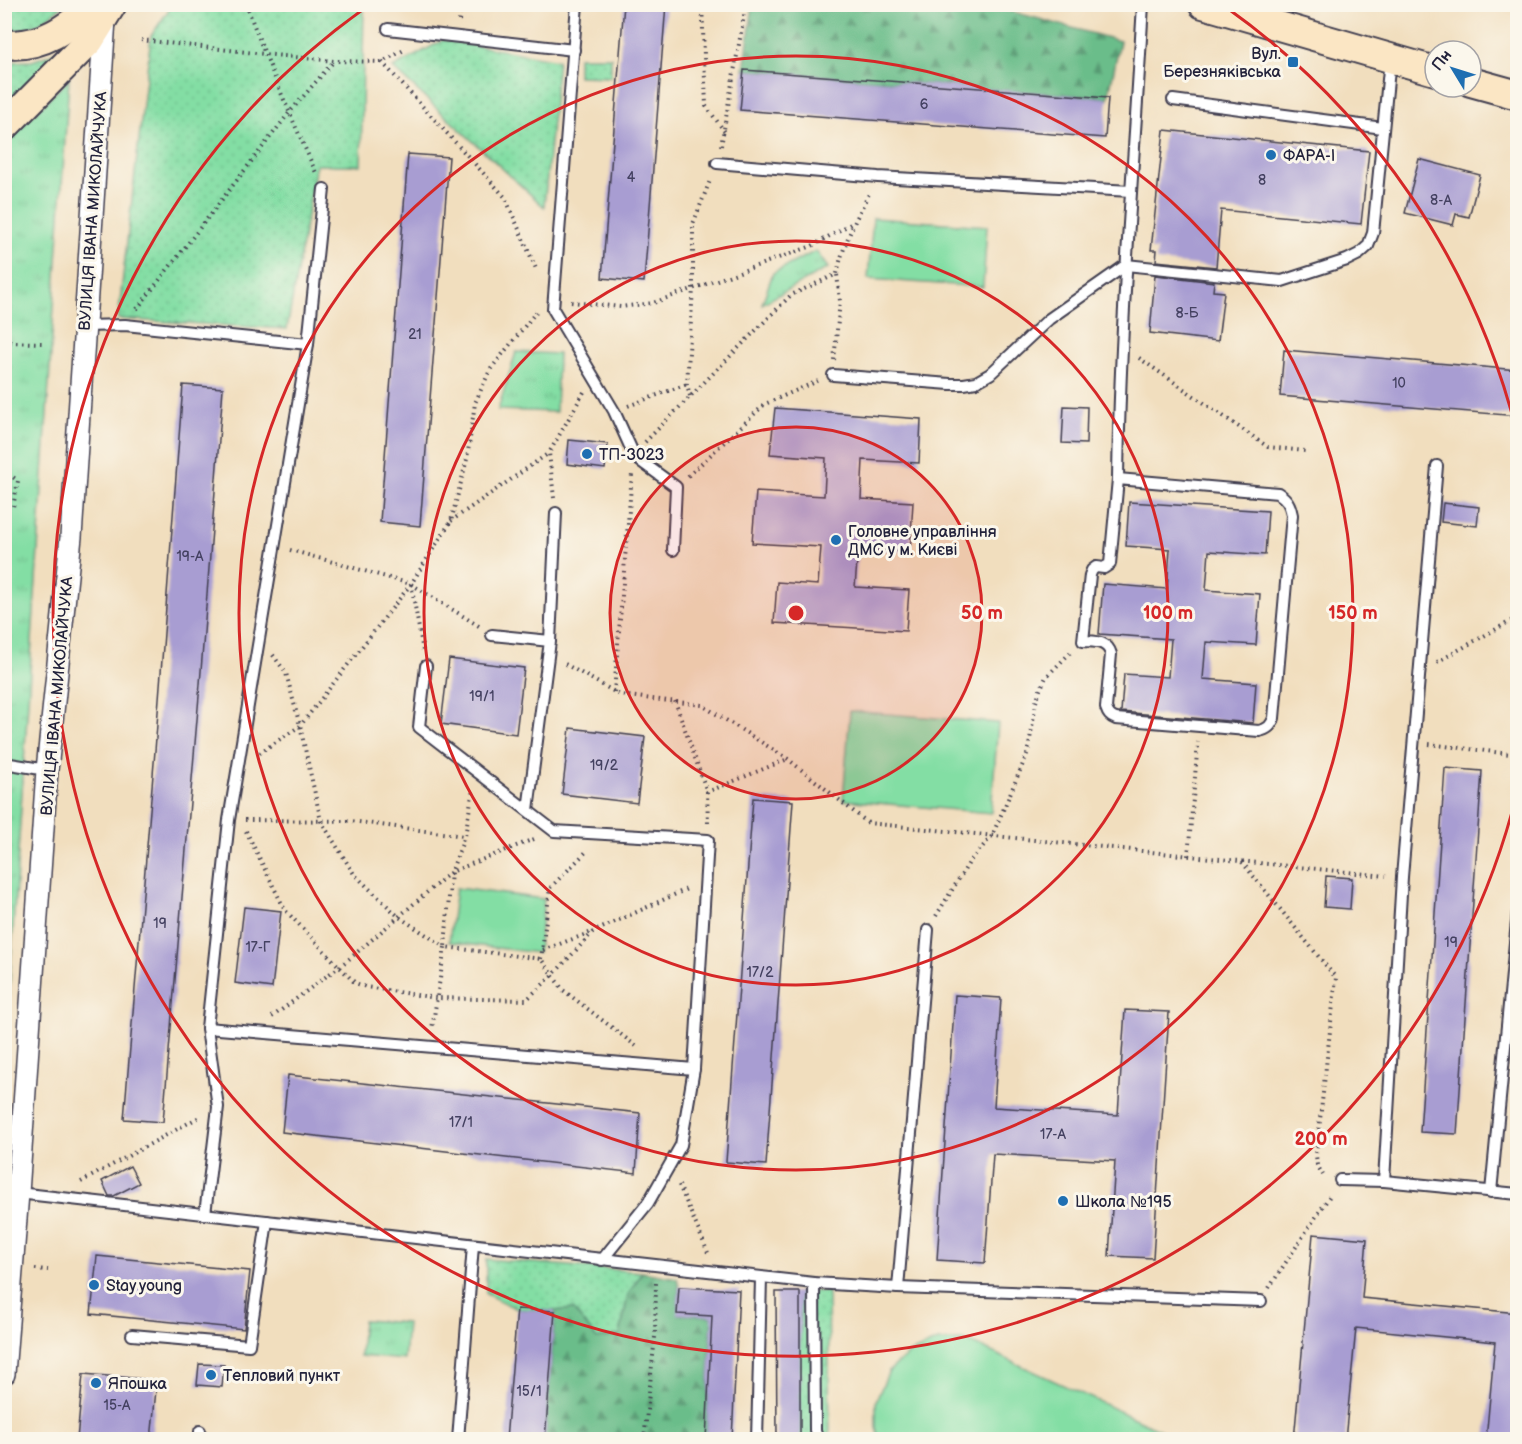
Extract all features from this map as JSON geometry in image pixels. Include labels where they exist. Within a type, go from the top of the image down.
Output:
[{"type":"street","points":[[1203,4],[1423,68]]},
{"type":"street","points":[[4,44],[15,45],[45,40],[104,9]]},
{"type":"street","points":[[4,127],[89,41],[104,9]]},
{"type":"street","name":"ВУЛИЦЯ ІВАНА МИКОЛАЙЧУКА","points":[[4,1374],[7,1305],[16,1228],[11,1199],[47,770],[71,537],[104,9]]},
{"type":"street","points":[[1483,85],[1518,95]]},
{"type":"lane","points":[[577,4],[553,309],[615,411],[633,453],[676,487],[673,550]]},
{"type":"lane","points":[[1118,479],[1278,492],[1291,506],[1274,718],[1266,730],[1116,719],[1108,713],[1106,708],[1110,649],[1102,643],[1083,641],[1090,575],[1096,567],[1104,568],[1110,564],[1118,479],[1119,393],[1143,4]]},
{"type":"lane","points":[[388,29],[574,50]]},
{"type":"lane","points":[[833,375],[950,384],[976,382],[990,374],[1048,319],[1126,265],[1282,281],[1359,254],[1368,246],[1373,233],[1390,58]]},
{"type":"lane","points":[[1173,100],[1383,128]]},
{"type":"lane","points":[[717,162],[878,177],[1131,191]]},
{"type":"lane","points":[[205,1214],[218,1107],[207,1028],[229,820],[308,344],[324,189]]},
{"type":"lane","points":[[84,326],[125,325],[308,344]]},
{"type":"lane","points":[[1384,1181],[1402,877],[1437,466]]},
{"type":"lane","points":[[528,810],[550,641],[556,513]]},
{"type":"lane","points":[[492,635],[550,641]]},
{"type":"lane","points":[[426,666],[419,727],[554,831],[708,840],[694,1069],[681,1145],[648,1203],[602,1260]]},
{"type":"lane","points":[[4,763],[47,770]]},
{"type":"lane","points":[[1491,1192],[1518,911]]},
{"type":"lane","points":[[898,1288],[928,930]]},
{"type":"lane","points":[[207,1028],[694,1069]]},
{"type":"lane","points":[[1340,1180],[1384,1181],[1518,1194]]},
{"type":"lane","points":[[11,1199],[54,1197],[814,1284],[1260,1301]]},
{"type":"lane","points":[[132,1335],[249,1346],[267,1221]]},
{"type":"lane","points":[[458,1440],[473,1245]]},
{"type":"lane","points":[[757,1440],[761,1278]]},
{"type":"lane","points":[[814,1284],[815,1430],[818,1440]]},
{"type":"path","points":[[246,4],[264,54],[324,189]]},
{"type":"path","points":[[702,4],[706,106],[725,132]]},
{"type":"path","points":[[690,396],[687,384],[693,288],[693,224],[717,162],[725,132],[746,4]]},
{"type":"path","points":[[141,40],[334,61],[382,62],[434,34]]},
{"type":"path","points":[[125,325],[289,113],[334,61]]},
{"type":"path","points":[[382,62],[505,197],[553,309]]},
{"type":"path","points":[[676,487],[765,404],[833,375],[840,301],[837,274],[840,257],[854,222],[878,177]]},
{"type":"path","points":[[238,766],[300,726],[411,584],[451,521],[467,459],[475,403],[490,370],[535,312],[553,309],[566,302],[621,307],[653,303],[812,246],[854,222]]},
{"type":"path","points":[[614,692],[633,453],[791,295],[837,274]]},
{"type":"path","points":[[4,342],[42,343]]},
{"type":"path","points":[[1131,352],[1268,447],[1305,452]]},
{"type":"path","points":[[451,521],[549,453],[593,375]]},
{"type":"path","points":[[615,411],[687,384]]},
{"type":"path","points":[[549,453],[556,513]]},
{"type":"path","points":[[4,470],[18,481],[13,507]]},
{"type":"path","points":[[274,545],[411,584],[492,635]]},
{"type":"path","points":[[411,584],[426,666]]},
{"type":"path","points":[[1419,672],[1518,617]]},
{"type":"path","points":[[260,634],[286,673],[321,821],[354,874],[399,917],[445,947],[541,959]]},
{"type":"path","points":[[928,930],[970,861],[992,836],[1028,752],[1036,702],[1043,683],[1054,668],[1083,641]]},
{"type":"path","points":[[548,654],[620,695],[702,705],[788,759],[868,823],[1402,877]]},
{"type":"path","points":[[675,701],[707,792],[708,840]]},
{"type":"path","points":[[1188,856],[1199,726]]},
{"type":"path","points":[[1413,742],[1518,755]]},
{"type":"path","points":[[707,792],[788,759]]},
{"type":"path","points":[[429,1046],[445,947],[451,872],[465,836],[476,770]]},
{"type":"path","points":[[229,820],[351,821],[465,836]]},
{"type":"path","points":[[241,820],[285,910],[339,968],[355,983],[366,987],[436,998],[526,999],[552,976],[593,932]]},
{"type":"path","points":[[252,1031],[339,968],[451,872],[554,831]]},
{"type":"path","points":[[604,834],[550,888],[541,959],[563,990],[663,1066]]},
{"type":"path","points":[[1241,861],[1336,978],[1316,1155],[1317,1165],[1322,1174],[1340,1180],[1260,1301]]},
{"type":"path","points":[[542,950],[593,932],[706,880]]},
{"type":"path","points":[[54,1197],[218,1107]]},
{"type":"path","points":[[670,1164],[716,1273]]},
{"type":"path","points":[[644,1440],[655,1337],[657,1266]]},
{"type":"green space","points":[[4,5],[64,5],[37,25],[13,32],[10,15],[5,14]]},
{"type":"green space","points":[[172,5],[364,5],[361,165],[316,165],[287,329],[118,319],[151,36]]},
{"type":"green space","points":[[753,5],[988,5],[1120,41],[1108,98],[744,70]]},
{"type":"green space","points":[[443,40],[558,60],[544,207],[393,68]]},
{"type":"green space","points":[[63,50],[5,108],[5,62],[32,61]]},
{"type":"green space","points":[[578,57],[611,57],[611,77],[578,76]]},
{"type":"green space","points":[[69,79],[5,1051],[5,143]]},
{"type":"green space","points":[[873,218],[987,226],[983,287],[868,279]]},
{"type":"green space","points":[[816,251],[828,268],[762,304],[773,273]]},
{"type":"green space","points":[[516,352],[558,354],[556,412],[498,410]]},
{"type":"green space","points":[[850,711],[998,723],[991,813],[843,800]]},
{"type":"green space","points":[[456,888],[544,899],[538,953],[449,942]]},
{"type":"green space","points":[[486,1259],[642,1272],[628,1295],[620,1335],[597,1339],[573,1309],[555,1311],[517,1309],[486,1294]]},
{"type":"green space","points":[[642,1272],[677,1278],[678,1314],[712,1316],[706,1439],[545,1440],[555,1311],[573,1309],[597,1339],[620,1335],[628,1295]]},
{"type":"green space","points":[[828,1291],[830,1439],[800,1439],[800,1292]]},
{"type":"green space","points":[[363,1320],[407,1323],[404,1360],[360,1356]]},
{"type":"green space","points":[[938,1341],[968,1341],[1171,1435],[1175,1439],[879,1439],[876,1427],[876,1401],[889,1371],[910,1353]]},
{"type":"building","points":[[624,4],[666,4],[644,282],[602,278]]},
{"type":"building","points":[[744,70],[1108,98],[1105,138],[740,110]]},
{"type":"building","points":[[1164,130],[1369,151],[1361,224],[1221,210],[1216,267],[1156,261],[1157,250],[1151,250]]},
{"type":"building","points":[[408,154],[449,157],[420,526],[380,522]]},
{"type":"building","points":[[1419,159],[1480,175],[1469,217],[1456,214],[1453,225],[1405,213]]},
{"type":"building","points":[[1155,275],[1214,282],[1213,291],[1224,292],[1218,341],[1150,333]]},
{"type":"building","points":[[1284,350],[1518,370],[1518,416],[1280,396]]},
{"type":"building","points":[[183,385],[223,388],[163,1122],[124,1119]]},
{"type":"building","points":[[1064,406],[1087,407],[1086,444],[1062,443]]},
{"type":"building","points":[[775,408],[921,419],[919,463],[863,460],[861,499],[913,502],[910,552],[858,549],[855,587],[909,590],[906,631],[774,623],[777,582],[818,585],[821,547],[752,543],[756,492],[824,496],[826,458],[770,454]]},
{"type":"building","name":"ТП-3023","points":[[569,440],[608,444],[605,469],[567,464]]},
{"type":"building","points":[[1129,502],[1268,511],[1265,555],[1209,551],[1206,590],[1260,594],[1256,645],[1206,642],[1203,679],[1256,683],[1253,723],[1121,712],[1124,674],[1168,677],[1171,639],[1099,634],[1103,584],[1167,589],[1170,549],[1126,546]]},
{"type":"building","points":[[1443,503],[1479,507],[1477,526],[1441,522]]},
{"type":"building","points":[[449,659],[524,668],[516,734],[441,724]]},
{"type":"building","points":[[570,728],[645,737],[637,803],[562,794]]},
{"type":"building","points":[[1445,768],[1482,771],[1457,1134],[1420,1132]]},
{"type":"building","points":[[753,798],[793,801],[766,1165],[726,1162]]},
{"type":"building","points":[[1326,876],[1352,878],[1350,909],[1324,907]]},
{"type":"building","points":[[244,907],[281,911],[272,988],[235,983]]},
{"type":"building","points":[[955,995],[1001,998],[994,1107],[1118,1115],[1125,1010],[1169,1012],[1153,1258],[1109,1256],[1115,1161],[993,1154],[985,1263],[937,1260]]},
{"type":"building","points":[[288,1075],[640,1113],[636,1173],[282,1132]]},
{"type":"building","points":[[130,1166],[139,1183],[114,1196],[109,1196],[102,1181]]},
{"type":"building","points":[[1313,1234],[1367,1239],[1362,1298],[1518,1313],[1518,1440],[1486,1440],[1495,1342],[1356,1328],[1345,1440],[1294,1440]]},
{"type":"building","points":[[97,1256],[250,1271],[244,1329],[91,1314]]},
{"type":"building","points":[[679,1287],[739,1290],[732,1440],[706,1440],[712,1316],[677,1314]]},
{"type":"building","points":[[776,1292],[800,1292],[800,1440],[777,1440]]},
{"type":"building","points":[[517,1309],[555,1311],[545,1440],[506,1440]]},
{"type":"building","name":"Тепловий пункт","points":[[199,1364],[224,1365],[222,1387],[197,1385]]},
{"type":"building","points":[[83,1374],[157,1380],[151,1440],[77,1440]]},
{"type":"place","name":"Вул. Березняківська","points":[[1293,62]]},
{"type":"place","name":"ФАРА-І","points":[[1271,155]]},
{"type":"place","name":"ТП-3023","points":[[587,454]]},
{"type":"place","name":"Головне управління ДМС у м. Києві","points":[[836,540]]},
{"type":"place","name":"Школа №195","points":[[1063,1201]]},
{"type":"place","name":"Stay young","points":[[94,1285]]},
{"type":"place","name":"Тепловий пункт","points":[[211,1375]]},
{"type":"place","name":"Япошка","points":[[96,1383]]}]
